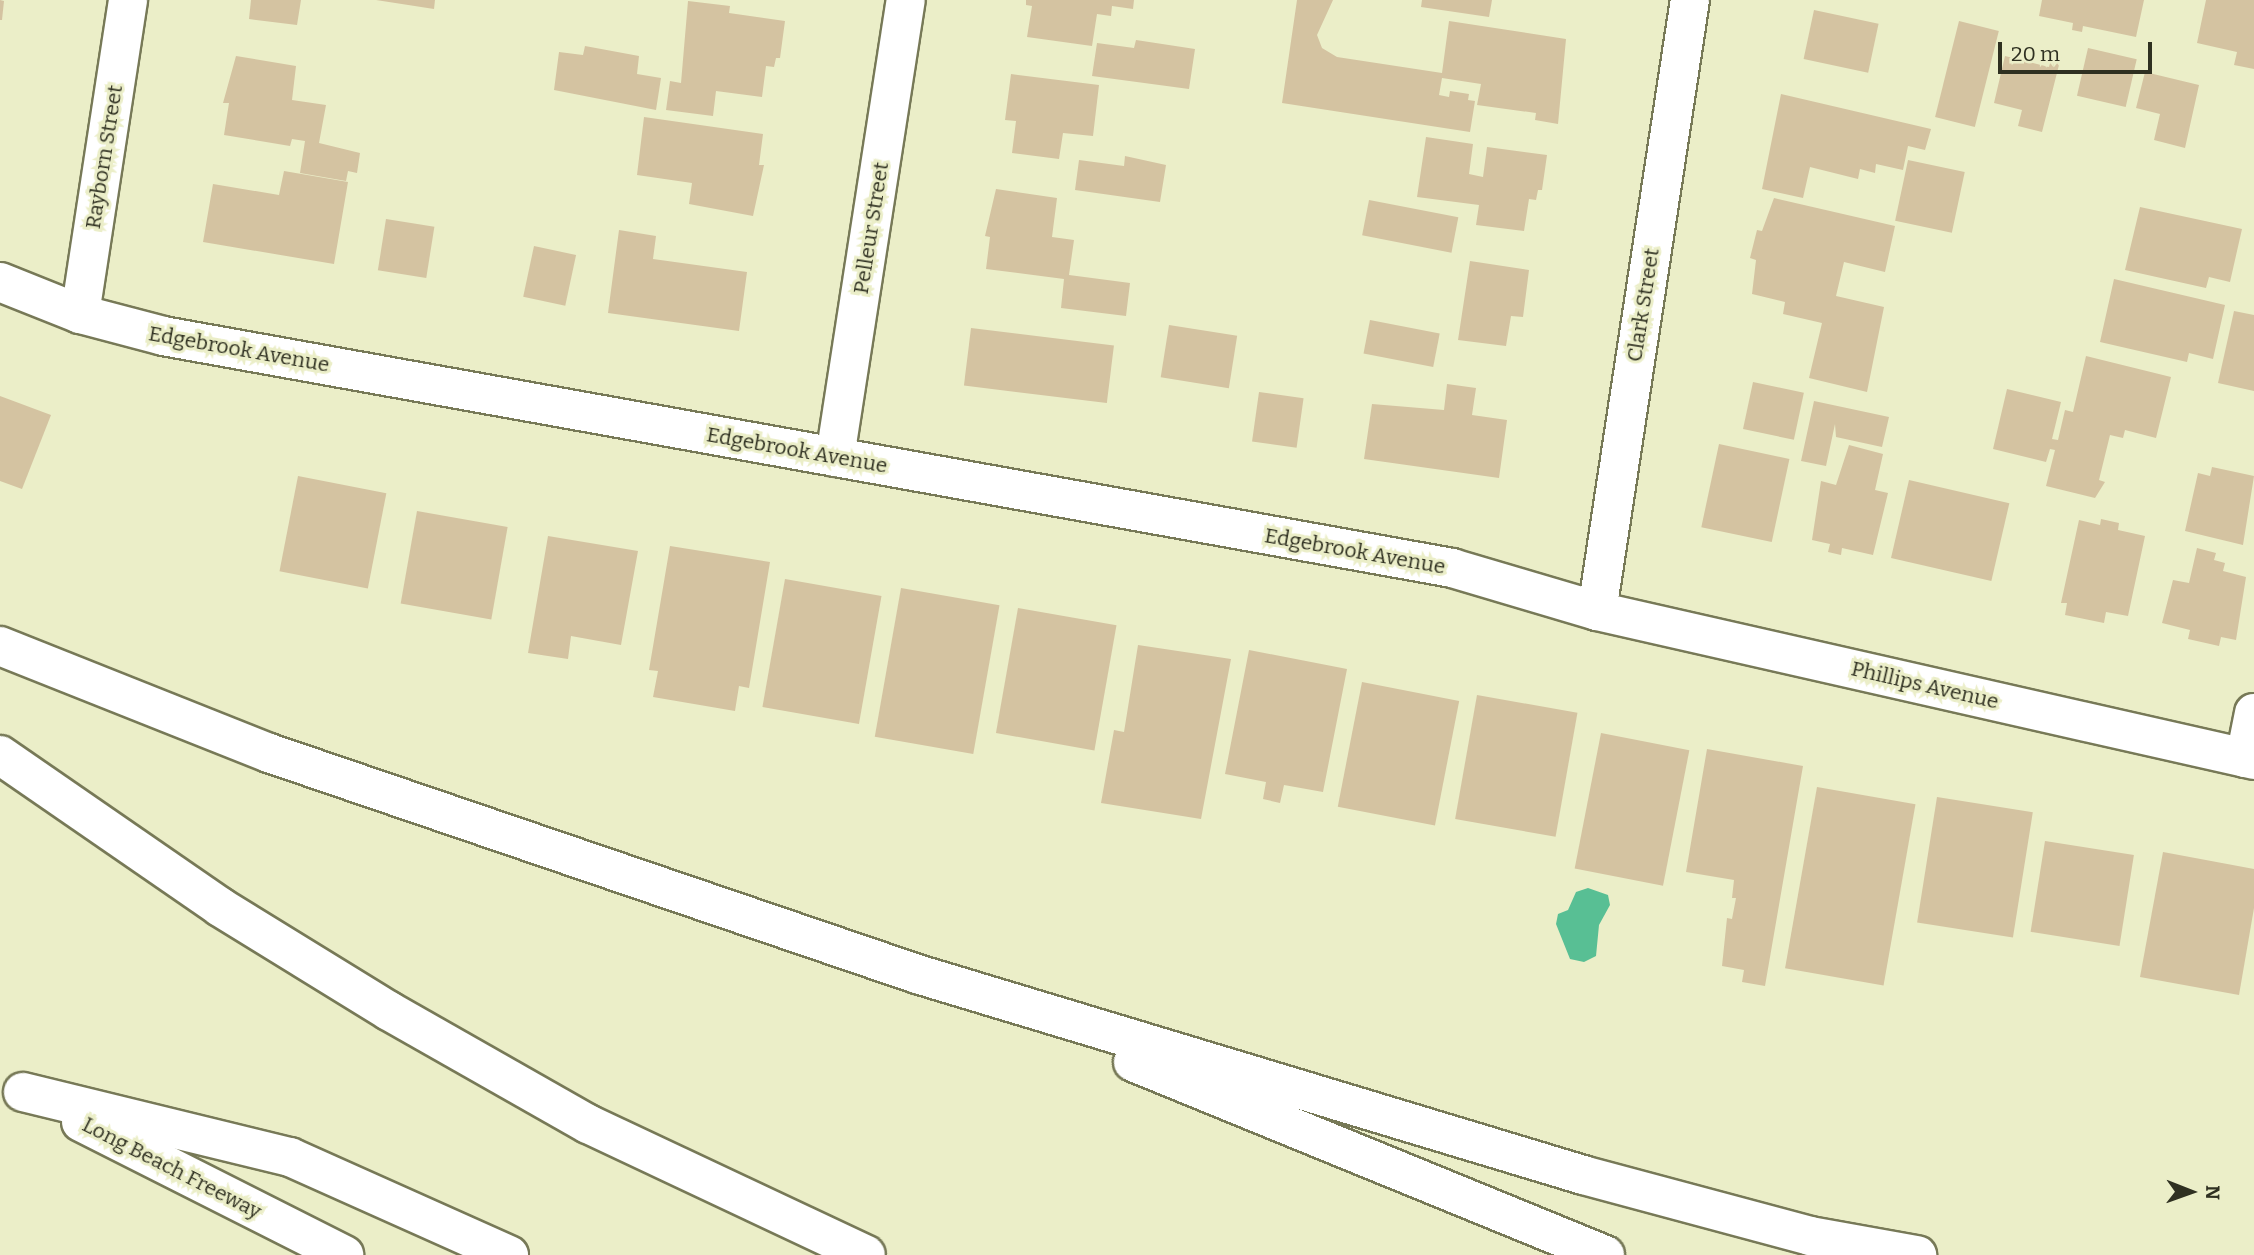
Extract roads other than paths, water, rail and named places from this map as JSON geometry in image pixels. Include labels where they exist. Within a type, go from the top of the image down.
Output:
[{"type":"main road","name":"Rayborn Street","points":[[80,314],[128,0]]},
{"type":"main road","name":"Pelleur Street","points":[[835,457],[906,0]]},
{"type":"main road","name":"Clark Street","points":[[1597,611],[1690,0]]},
{"type":"main road","name":"Edgebrook Avenue","points":[[0,282],[80,314],[163,336],[1452,568],[1597,611]]},
{"type":"main road","name":"Phillips Avenue","points":[[1597,611],[2249,759]]},
{"type":"main road","points":[[0,646],[269,752],[917,974],[1583,1175],[1810,1236],[1917,1255]]},
{"type":"main road","points":[[2249,759],[2254,713]]},
{"type":"main road","points":[[0,755],[220,907],[587,1124],[866,1255]]},
{"type":"main road","points":[[917,974],[1605,1255]]},
{"type":"main road","points":[[11,1086],[290,1157],[509,1255]]},
{"type":"main road","name":"Long Beach Freeway","points":[[11,1086],[344,1255]]}]
